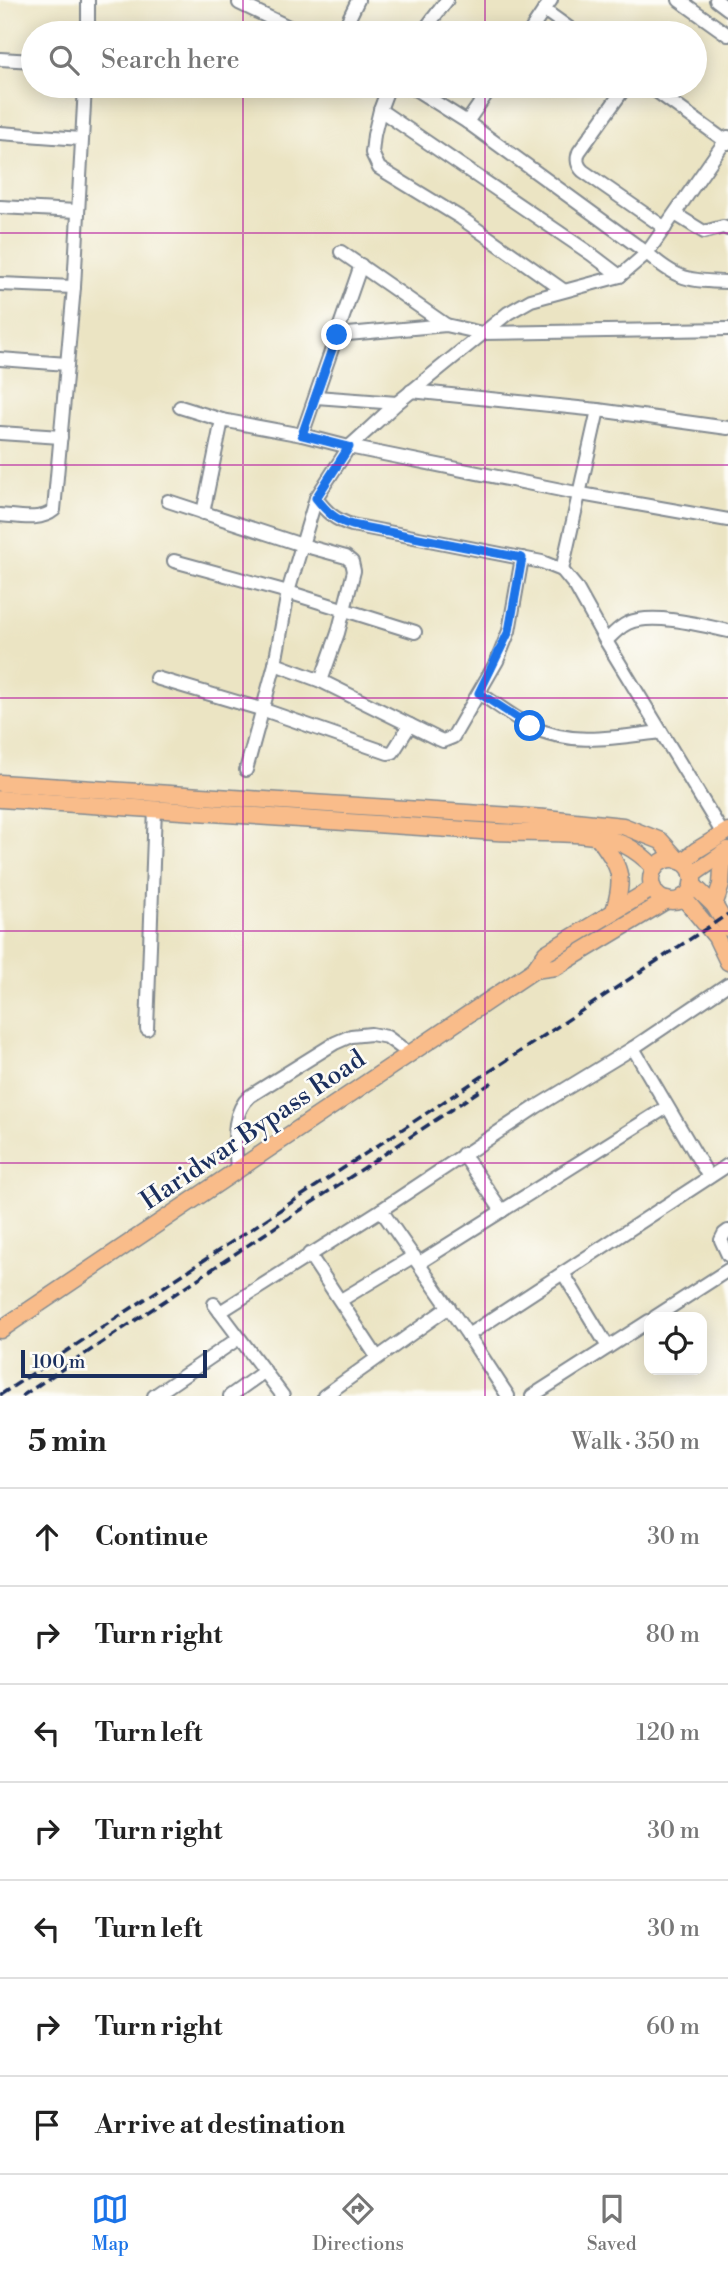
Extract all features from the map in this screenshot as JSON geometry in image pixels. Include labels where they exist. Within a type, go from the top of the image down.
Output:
[{"type":"main road","points":[[0,783],[546,818],[623,826],[661,841],[697,850]]},
{"type":"main road","points":[[0,799],[599,838],[624,844],[655,868]]},
{"type":"main road","points":[[599,838],[620,872],[620,891],[614,911]]},
{"type":"main road","points":[[661,841],[728,962]]},
{"type":"main road","name":"Haridwar Bypass Road","points":[[683,880],[697,850],[726,842]]},
{"type":"main road","name":"Haridwar Bypass Road","points":[[534,970],[555,967],[683,880],[726,842]]},
{"type":"main road","points":[[713,905],[721,885],[726,842]]},
{"type":"main road","points":[[683,880],[660,897],[653,888],[652,878],[655,868],[669,860],[683,880],[713,905],[728,928]]},
{"type":"main road","name":"Haridwar Bypass Road","points":[[0,1330],[534,970],[546,953],[653,888]]},
{"type":"street","points":[[88,0],[88,21]]},
{"type":"street","points":[[348,21],[358,0]]},
{"type":"street","points":[[431,21],[447,0]]},
{"type":"street","points":[[679,0],[728,35]]},
{"type":"street","points":[[716,0],[728,9]]},
{"type":"street","points":[[239,3],[276,21]]},
{"type":"street","points":[[537,21],[548,5],[564,21]]},
{"type":"street","points":[[0,59],[21,60]]},
{"type":"street","points":[[0,515],[37,517],[48,515],[54,510],[74,287],[84,98]]},
{"type":"street","points":[[384,98],[372,153],[379,168],[461,218],[563,290]]},
{"type":"street","points":[[429,98],[467,122],[647,253],[667,271],[684,279],[728,282]]},
{"type":"street","points":[[467,122],[484,98]]},
{"type":"street","points":[[617,98],[579,152],[579,166],[665,228]]},
{"type":"street","points":[[246,770],[275,664],[288,592],[316,498],[349,447],[397,402],[508,313],[531,300],[620,276],[647,253],[727,140],[666,98]]},
{"type":"street","points":[[380,110],[620,276]]},
{"type":"street","points":[[0,133],[81,139]]},
{"type":"street","points":[[0,207],[77,211]]},
{"type":"street","points":[[675,214],[704,232],[728,229]]},
{"type":"street","points":[[341,252],[446,325]]},
{"type":"street","points":[[302,435],[361,265]]},
{"type":"street","points":[[0,284],[74,287]]},
{"type":"street","points":[[337,335],[446,325],[482,333],[728,329]]},
{"type":"street","points":[[0,359],[67,363]]},
{"type":"street","points":[[411,391],[598,410],[728,428]]},
{"type":"street","points":[[316,397],[397,402]]},
{"type":"street","points":[[180,407],[222,420],[349,447],[580,494],[728,520]]},
{"type":"street","points":[[562,570],[598,410]]},
{"type":"street","points":[[203,513],[222,420]]},
{"type":"street","points":[[0,433],[61,438]]},
{"type":"street","points":[[316,498],[336,520],[352,525],[542,562],[562,570],[576,587],[726,842]]},
{"type":"street","points":[[168,502],[346,557],[352,562],[354,571],[321,681]]},
{"type":"street","points":[[275,664],[321,681],[436,738],[449,740],[479,693],[509,631],[522,558]]},
{"type":"street","points":[[174,561],[344,608],[415,632]]},
{"type":"street","points":[[606,641],[629,622],[642,619],[728,631]]},
{"type":"street","points":[[156,678],[264,710],[388,753],[393,752],[410,725]]},
{"type":"street","points":[[479,693],[530,726],[552,735],[574,739],[601,739],[661,732]]},
{"type":"street","points":[[146,1029],[155,808]]},
{"type":"street","points":[[279,1395],[265,1371],[217,1308],[381,1210],[463,1154],[633,1048],[728,984]]},
{"type":"street","points":[[237,1171],[235,1125],[237,1114],[250,1096],[335,1043],[351,1036],[370,1034],[387,1037],[410,1054]]},
{"type":"street","points":[[633,1048],[709,1177]]},
{"type":"street","points":[[341,1300],[502,1211],[667,1107]]},
{"type":"street","points":[[463,1154],[502,1211]]},
{"type":"street","points":[[468,1335],[728,1165]]},
{"type":"street","points":[[381,1210],[508,1396]]},
{"type":"street","points":[[728,1231],[721,1240],[728,1255]]},
{"type":"street","points":[[309,1254],[377,1357]]},
{"type":"street","points":[[663,1312],[728,1270]]},
{"type":"street","points":[[563,1273],[608,1347]]},
{"type":"street","points":[[324,1396],[449,1307]]},
{"type":"street","points":[[532,1396],[644,1324]]},
{"type":"street","points":[[154,1396],[239,1338]]},
{"type":"street","points":[[230,1396],[265,1371]]},
{"type":"railway","points":[[0,1395],[728,914]]},
{"type":"railway","points":[[22,1396],[494,1081]]},
{"type":"route","points":[[337,335],[302,435],[349,447],[316,498],[336,520],[352,525],[522,558],[509,631],[479,693],[530,726]]}]
